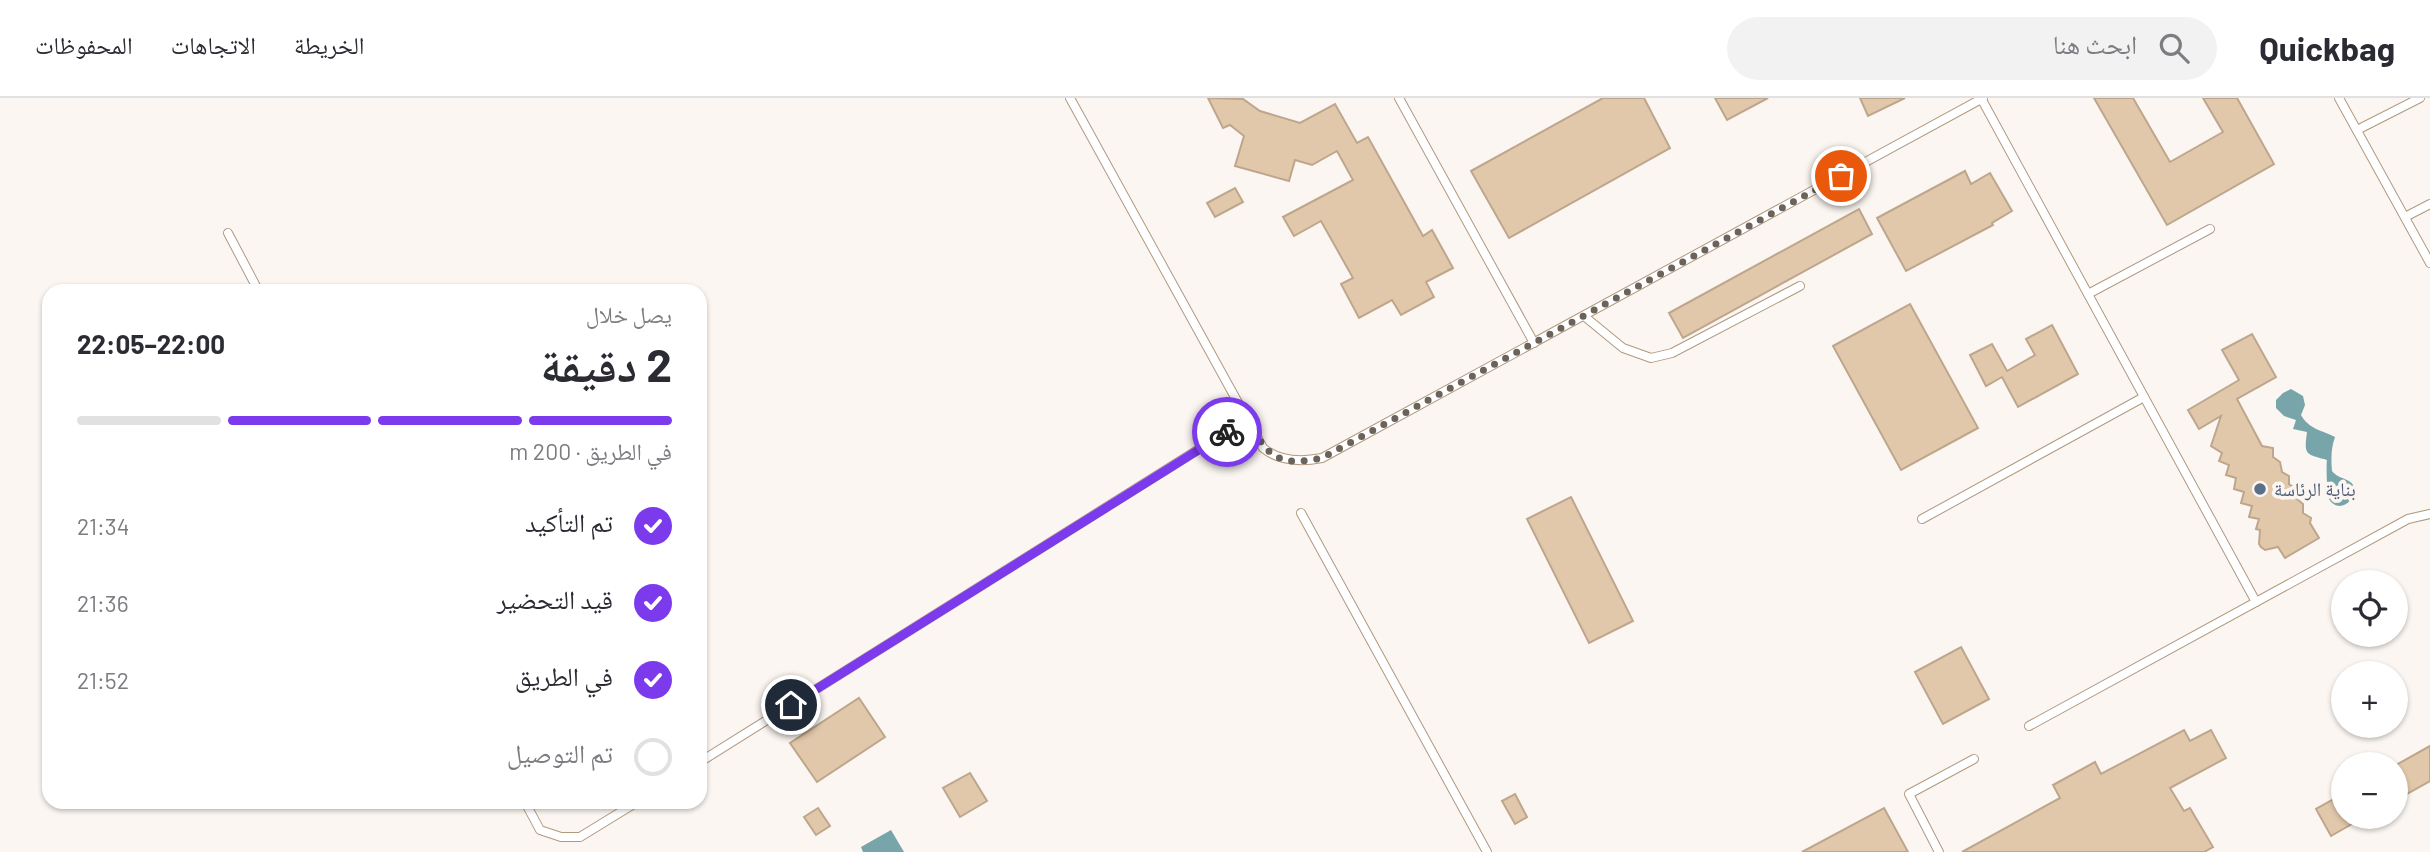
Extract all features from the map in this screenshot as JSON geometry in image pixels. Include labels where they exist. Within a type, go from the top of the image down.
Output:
[{"type":"lane","points":[[1070,98],[1263,447],[1272,456],[1306,461],[1322,458],[1982,98],[2256,602]]},
{"type":"lane","points":[[1399,98],[1534,343]]},
{"type":"lane","points":[[2339,98],[2430,263]]},
{"type":"lane","points":[[2357,130],[2420,98]]},
{"type":"lane","points":[[2405,217],[2430,204]]},
{"type":"lane","points":[[2088,294],[2210,229]]},
{"type":"lane","points":[[229,233],[255,284]]},
{"type":"lane","points":[[1584,316],[1623,348],[1651,358],[1672,353],[1800,286]]},
{"type":"lane","points":[[1922,519],[2144,397]]},
{"type":"lane","points":[[707,758],[1247,419]]},
{"type":"lane","points":[[1301,513],[1487,852]]},
{"type":"lane","points":[[2029,726],[2409,519],[2430,514]]},
{"type":"lane","points":[[1939,852],[1909,794],[1974,758]]},
{"type":"lane","points":[[529,809],[540,830],[561,837],[580,837],[626,809]]},
{"type":"water","points":[[2291,389],[2303,396],[2305,405],[2301,415],[2304,420],[2316,429],[2335,437],[2332,471],[2355,488],[2349,502],[2341,506],[2329,499],[2327,460],[2310,455],[2306,449],[2307,432],[2293,429],[2296,420],[2284,416],[2276,408],[2276,400]]},
{"type":"water","points":[[891,830],[904,852],[863,852],[861,847]]},
{"type":"building","points":[[1208,98],[1243,99],[1260,111],[1300,123],[1335,104],[1357,143],[1368,137],[1423,236],[1432,230],[1453,268],[1426,282],[1434,297],[1401,315],[1392,300],[1359,318],[1341,284],[1353,278],[1321,221],[1294,236],[1283,217],[1353,180],[1337,151],[1312,165],[1295,160],[1289,181],[1235,166],[1244,136],[1230,125],[1223,128]]},
{"type":"building","points":[[1603,98],[1644,98],[1670,148],[1509,238],[1471,171]]},
{"type":"building","points":[[1715,98],[1768,98],[1727,120]]},
{"type":"building","points":[[1860,98],[1905,98],[1868,116]]},
{"type":"building","points":[[2094,98],[2133,98],[2170,162],[2223,132],[2203,98],[2237,98],[2274,164],[2167,225]]},
{"type":"building","points":[[1965,171],[1971,184],[1990,173],[2012,211],[1992,223],[1993,225],[1906,271],[1877,218]]},
{"type":"building","points":[[1235,188],[1243,202],[1215,217],[1207,203]]},
{"type":"building","points":[[1859,209],[1872,234],[1683,338],[1669,313]]},
{"type":"building","points":[[1910,304],[1978,428],[1901,470],[1833,346]]},
{"type":"building","points":[[2052,325],[2078,374],[2018,407],[2002,377],[1986,386],[1970,355],[1992,344],[2007,371],[2035,355],[2026,339]]},
{"type":"building","name":"بناية الرئاسة","points":[[2252,334],[2276,377],[2237,399],[2262,446],[2273,448],[2273,457],[2280,462],[2282,472],[2289,476],[2289,484],[2297,490],[2297,499],[2303,504],[2303,513],[2311,518],[2310,523],[2319,538],[2285,558],[2278,547],[2265,550],[2259,544],[2260,530],[2256,529],[2259,519],[2249,517],[2252,506],[2241,503],[2244,492],[2234,489],[2236,478],[2226,475],[2229,465],[2219,461],[2222,453],[2211,446],[2221,416],[2199,429],[2188,410],[2239,380],[2222,350]]},
{"type":"building","points":[[1571,497],[1633,621],[1589,643],[1527,519]]},
{"type":"building","points":[[1961,647],[1989,699],[1943,724],[1915,672]]},
{"type":"building","points":[[859,698],[885,737],[817,782],[790,743]]},
{"type":"building","points":[[2184,730],[2190,741],[2211,730],[2226,758],[2170,788],[2184,811],[2190,808],[2213,847],[2204,852],[1962,852],[2060,798],[2053,785],[2095,762],[2101,774]]},
{"type":"building","points":[[2430,746],[2430,781],[2408,793],[2408,758]]},
{"type":"building","points":[[970,773],[987,801],[960,817],[943,788]]},
{"type":"building","points":[[1515,794],[1527,817],[1515,824],[1502,801]]},
{"type":"building","points":[[2331,801],[2331,829],[2343,829],[2331,836],[2316,809]]},
{"type":"building","points":[[818,808],[830,826],[816,835],[804,817]]},
{"type":"building","points":[[1884,808],[1908,852],[1802,852]]},
{"type":"way so far","points":[[1227,432],[1247,419],[1263,447],[1272,456],[1306,461],[1322,458],[1841,176]]},
{"type":"place","name":"بناية الرئاسة","points":[[2260,489]]},
{"type":"route","points":[[791,705],[1227,432]]}]
